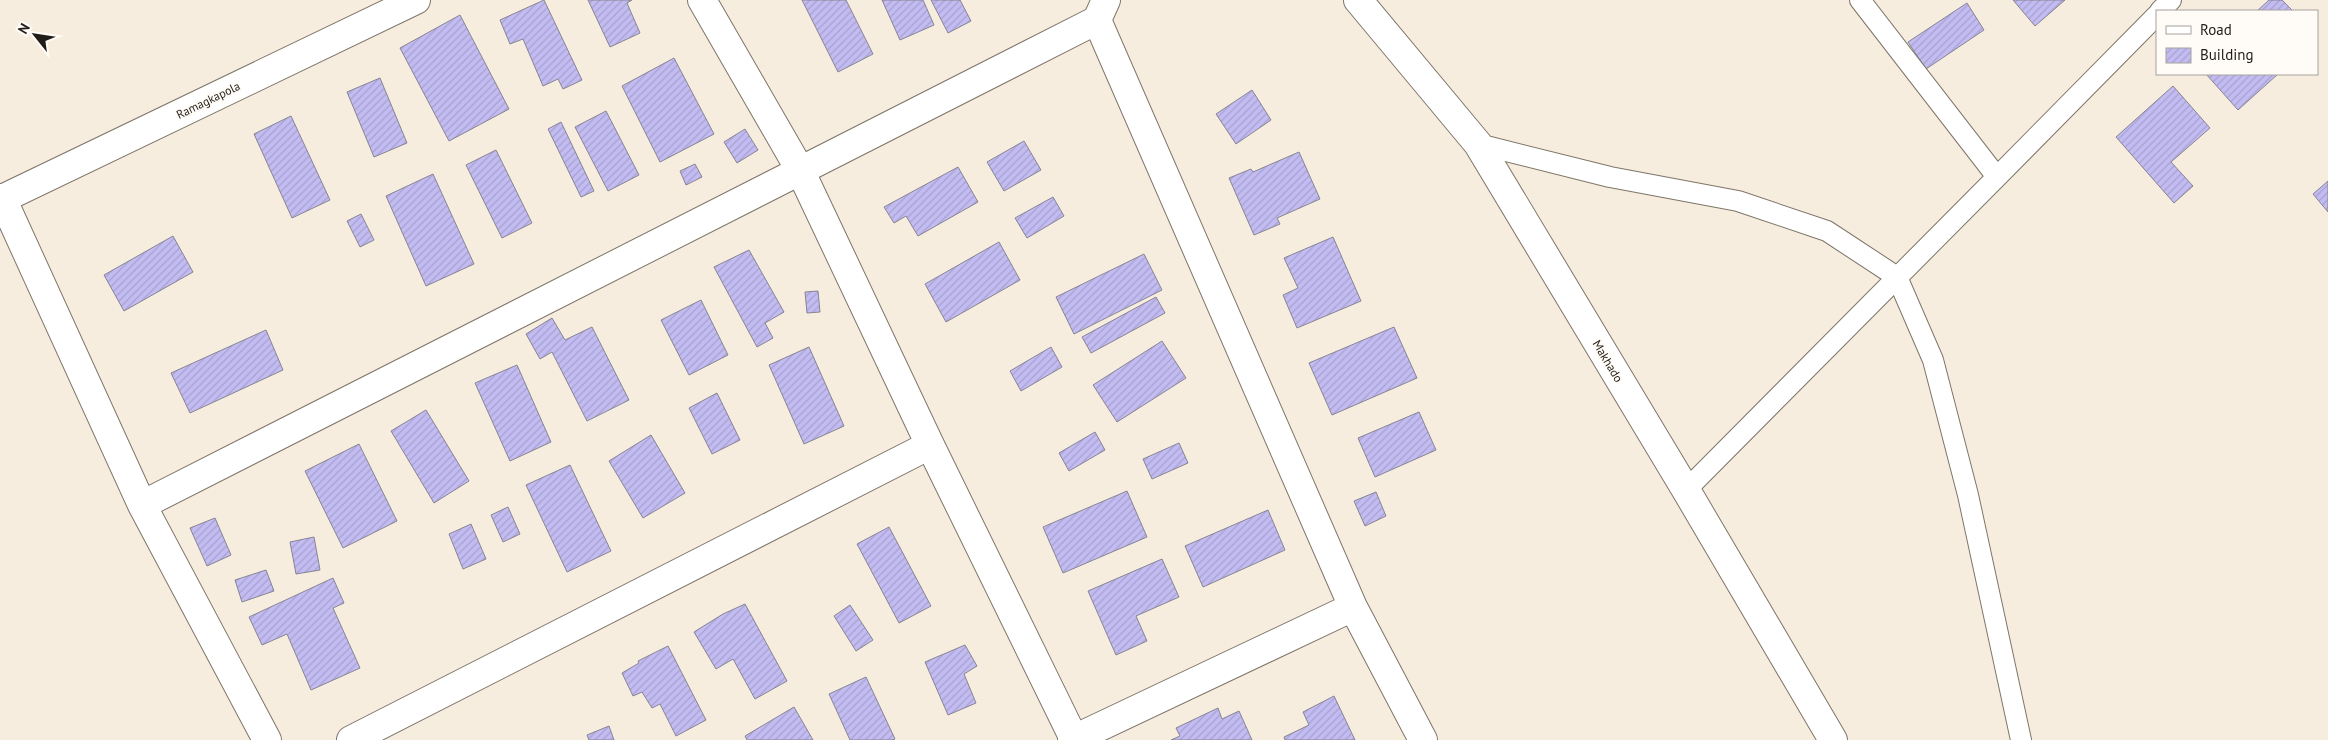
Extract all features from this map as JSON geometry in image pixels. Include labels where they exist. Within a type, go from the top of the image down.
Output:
[{"type":"street","name":"Ramagkapola","points":[[1,199],[416,0]]},
{"type":"street","points":[[702,0],[800,170],[930,445],[1073,740],[1353,607]]},
{"type":"street","name":"Makhado","points":[[1358,0],[1478,144],[1686,490],[1833,740]]},
{"type":"street","points":[[142,505],[800,170],[1102,10],[1353,607],[1423,740]]},
{"type":"street","points":[[1,199],[142,505],[267,740]]},
{"type":"street","points":[[351,740],[930,445]]},
{"type":"lane","points":[[1860,0],[1996,177]]},
{"type":"lane","points":[[2161,10],[2171,0]]},
{"type":"lane","points":[[1686,490],[2156,16]]},
{"type":"lane","points":[[1478,144],[1610,177],[1738,201],[1827,231],[1897,277],[1933,360],[1968,495],[2021,740]]},
{"type":"building","points":[[544,0],[582,80],[563,89],[558,79],[543,86],[523,39],[510,44],[500,20]]},
{"type":"building","points":[[588,0],[632,0],[627,3],[640,33],[610,47]]},
{"type":"building","points":[[802,0],[846,0],[873,54],[838,72]]},
{"type":"building","points":[[882,0],[923,0],[934,25],[900,40]]},
{"type":"building","points":[[931,0],[960,0],[971,21],[948,33]]},
{"type":"building","points":[[2013,0],[2065,0],[2035,26]]},
{"type":"building","points":[[2269,0],[2282,0],[2292,10],[2258,10]]},
{"type":"building","points":[[1967,3],[1984,30],[1926,69],[1908,42]]},
{"type":"building","points":[[460,15],[509,109],[449,141],[400,48]]},
{"type":"building","points":[[674,58],[714,134],[660,162],[622,86]]},
{"type":"building","points":[[2207,75],[2277,75],[2238,110]]},
{"type":"building","points":[[380,78],[407,143],[374,157],[347,92]]},
{"type":"building","points":[[2173,86],[2210,128],[2171,162],[2193,186],[2174,203],[2116,137]]},
{"type":"building","points":[[1252,90],[1271,120],[1236,144],[1216,114]]},
{"type":"building","points":[[606,111],[639,175],[608,191],[575,127]]},
{"type":"building","points":[[291,116],[330,200],[292,218],[254,134]]},
{"type":"building","points":[[561,122],[594,191],[581,197],[548,129]]},
{"type":"building","points":[[745,129],[758,150],[737,163],[724,142]]},
{"type":"building","points":[[1024,141],[1041,170],[1004,191],[987,162]]},
{"type":"building","points":[[496,150],[532,223],[502,238],[466,165]]},
{"type":"building","points":[[1299,152],[1320,199],[1277,218],[1280,224],[1254,235],[1229,178],[1251,169],[1253,172]]},
{"type":"building","points":[[695,164],[702,177],[686,185],[680,171]]},
{"type":"building","points":[[958,167],[978,202],[918,236],[906,216],[894,223],[884,207]]},
{"type":"building","points":[[433,174],[474,264],[426,286],[386,196]]},
{"type":"building","points":[[2328,181],[2328,212],[2313,194]]},
{"type":"building","points":[[1053,197],[1064,216],[1027,238],[1015,218]]},
{"type":"building","points":[[361,214],[374,240],[360,247],[347,221]]},
{"type":"building","points":[[173,236],[193,272],[124,311],[104,275]]},
{"type":"building","points":[[1333,237],[1361,301],[1297,328],[1283,295],[1298,288],[1284,258]]},
{"type":"building","points":[[999,242],[1020,280],[946,322],[925,284]]},
{"type":"building","points":[[749,250],[784,312],[765,323],[773,338],[757,347],[714,267]]},
{"type":"building","points":[[1144,254],[1162,290],[1074,334],[1056,297]]},
{"type":"building","points":[[818,291],[820,312],[807,313],[805,292]]},
{"type":"building","points":[[1156,297],[1165,313],[1091,353],[1082,337]]},
{"type":"building","points":[[701,300],[728,355],[689,375],[661,320]]},
{"type":"building","points":[[552,318],[565,340],[592,327],[629,400],[587,421],[552,352],[540,359],[526,334]]},
{"type":"building","points":[[1394,327],[1417,378],[1332,415],[1309,363]]},
{"type":"building","points":[[266,330],[283,370],[190,413],[171,373]]},
{"type":"building","points":[[1162,341],[1186,378],[1117,422],[1093,385]]},
{"type":"building","points":[[809,347],[844,426],[804,444],[769,365]]},
{"type":"building","points":[[1051,347],[1062,367],[1021,391],[1010,371]]},
{"type":"building","points":[[517,365],[551,442],[510,461],[475,383]]},
{"type":"building","points":[[717,393],[740,440],[712,454],[689,408]]},
{"type":"building","points":[[426,410],[469,481],[434,503],[391,431]]},
{"type":"building","points":[[1419,412],[1436,450],[1375,477],[1358,438]]},
{"type":"building","points":[[1095,432],[1105,450],[1069,471],[1059,453]]},
{"type":"building","points":[[651,435],[685,493],[643,518],[609,461]]},
{"type":"building","points":[[1179,443],[1188,463],[1152,479],[1143,459]]},
{"type":"building","points":[[359,444],[397,521],[343,548],[305,471]]},
{"type":"building","points":[[570,465],[611,551],[567,572],[526,485]]},
{"type":"building","points":[[1127,491],[1147,537],[1063,573],[1043,527]]},
{"type":"building","points":[[1376,492],[1386,516],[1365,526],[1354,501]]},
{"type":"building","points":[[508,507],[520,534],[503,542],[491,515]]},
{"type":"building","points":[[1268,510],[1285,550],[1203,587],[1185,546]]},
{"type":"building","points":[[215,518],[231,555],[207,566],[190,528]]},
{"type":"building","points":[[471,524],[486,559],[463,569],[449,534]]},
{"type":"building","points":[[889,527],[931,606],[899,623],[857,544]]},
{"type":"building","points":[[314,537],[320,570],[296,574],[290,542]]},
{"type":"building","points":[[1162,559],[1179,597],[1136,616],[1147,641],[1116,655],[1088,591]]},
{"type":"building","points":[[266,570],[274,591],[242,602],[235,580]]},
{"type":"building","points":[[333,578],[344,603],[333,608],[360,668],[311,690],[287,634],[262,645],[249,617]]},
{"type":"building","points":[[745,604],[787,681],[755,699],[733,659],[716,669],[694,632],[723,614]]},
{"type":"building","points":[[850,605],[873,640],[856,651],[834,616]]},
{"type":"building","points":[[965,645],[977,666],[964,674],[976,703],[948,715],[925,662]]},
{"type":"building","points":[[668,646],[706,720],[676,736],[660,704],[652,708],[642,692],[633,696],[622,673],[639,663],[638,661]]},
{"type":"building","points":[[866,677],[895,739],[850,740],[829,694]]},
{"type":"building","points":[[1334,696],[1355,740],[1285,740],[1284,737],[1309,725],[1303,712]]},
{"type":"building","points":[[794,707],[813,740],[747,740],[745,736]]},
{"type":"building","points":[[1218,708],[1222,719],[1239,711],[1252,740],[1171,740],[1180,736],[1176,728]]},
{"type":"building","points":[[609,726],[614,740],[589,740],[587,735]]}]
